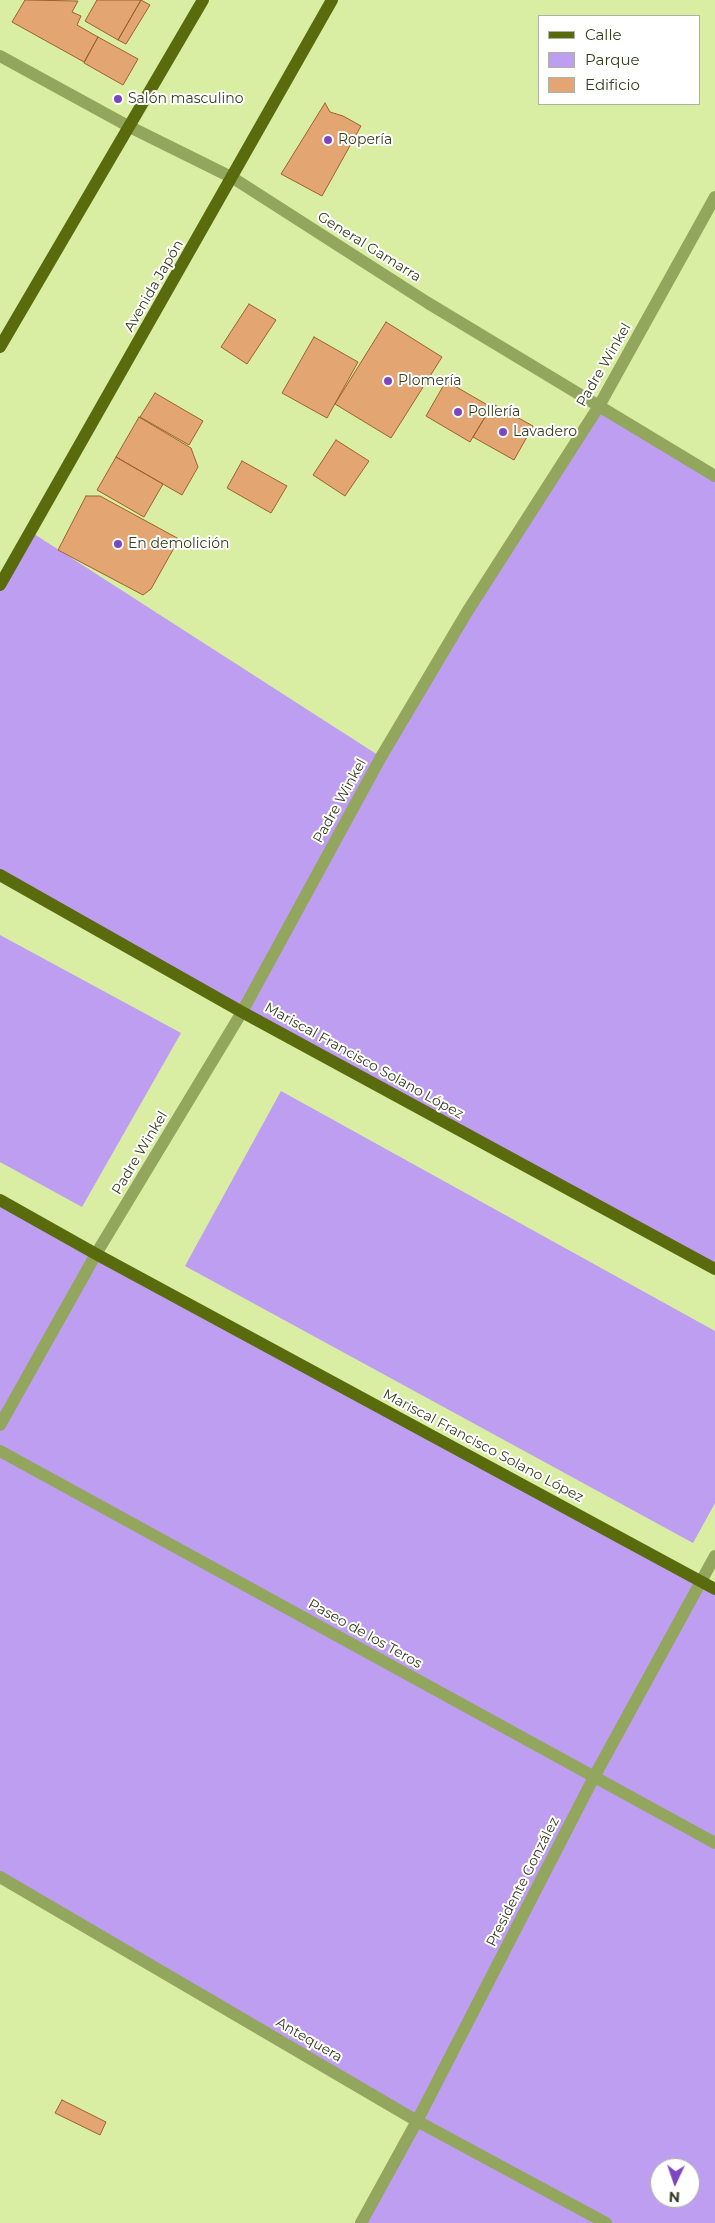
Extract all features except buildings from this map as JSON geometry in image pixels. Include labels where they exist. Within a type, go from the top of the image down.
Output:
[{"type":"main road","points":[[0,347],[203,0]]},
{"type":"main road","name":"Avenida Japón","points":[[0,585],[233,178],[332,0]]},
{"type":"main road","name":"Mariscal Francisco Solano López","points":[[0,875],[242,1012],[715,1269]]},
{"type":"main road","name":"Mariscal Francisco Solano López","points":[[0,1200],[96,1254],[715,1589]]},
{"type":"street","name":"General Gamarra","points":[[0,56],[128,126],[233,178],[428,303],[715,476]]},
{"type":"street","name":"Padre Winkel","points":[[0,1425],[96,1254],[242,1012],[381,757],[467,612],[598,406],[715,197]]},
{"type":"street","name":"Paseo de los Teros","points":[[0,1451],[715,1843]]},
{"type":"street","name":"Presidente González","points":[[361,2223],[417,2121],[594,1776],[715,1556]]},
{"type":"street","name":"Antequera","points":[[0,1877],[417,2121],[606,2223]]},
{"type":"green space","points":[[599,406],[715,475],[715,1269],[0,874],[0,585],[31,532],[381,757]]},
{"type":"green space","points":[[0,935],[181,1033],[82,1207],[0,1162]]},
{"type":"green space","points":[[281,1091],[715,1331],[715,1503],[693,1543],[185,1266]]},
{"type":"green space","points":[[0,1200],[715,1589],[715,2223],[361,2223],[417,2121],[0,1877]]},
{"type":"place","name":"Salón masculino","points":[[118,99]]},
{"type":"place","name":"Ropería","points":[[328,140]]},
{"type":"place","name":"Plomería","points":[[388,381]]},
{"type":"place","name":"Pollería","points":[[458,412]]},
{"type":"place","name":"Lavadero","points":[[503,432]]},
{"type":"place","name":"En demolición","points":[[118,544]]}]
